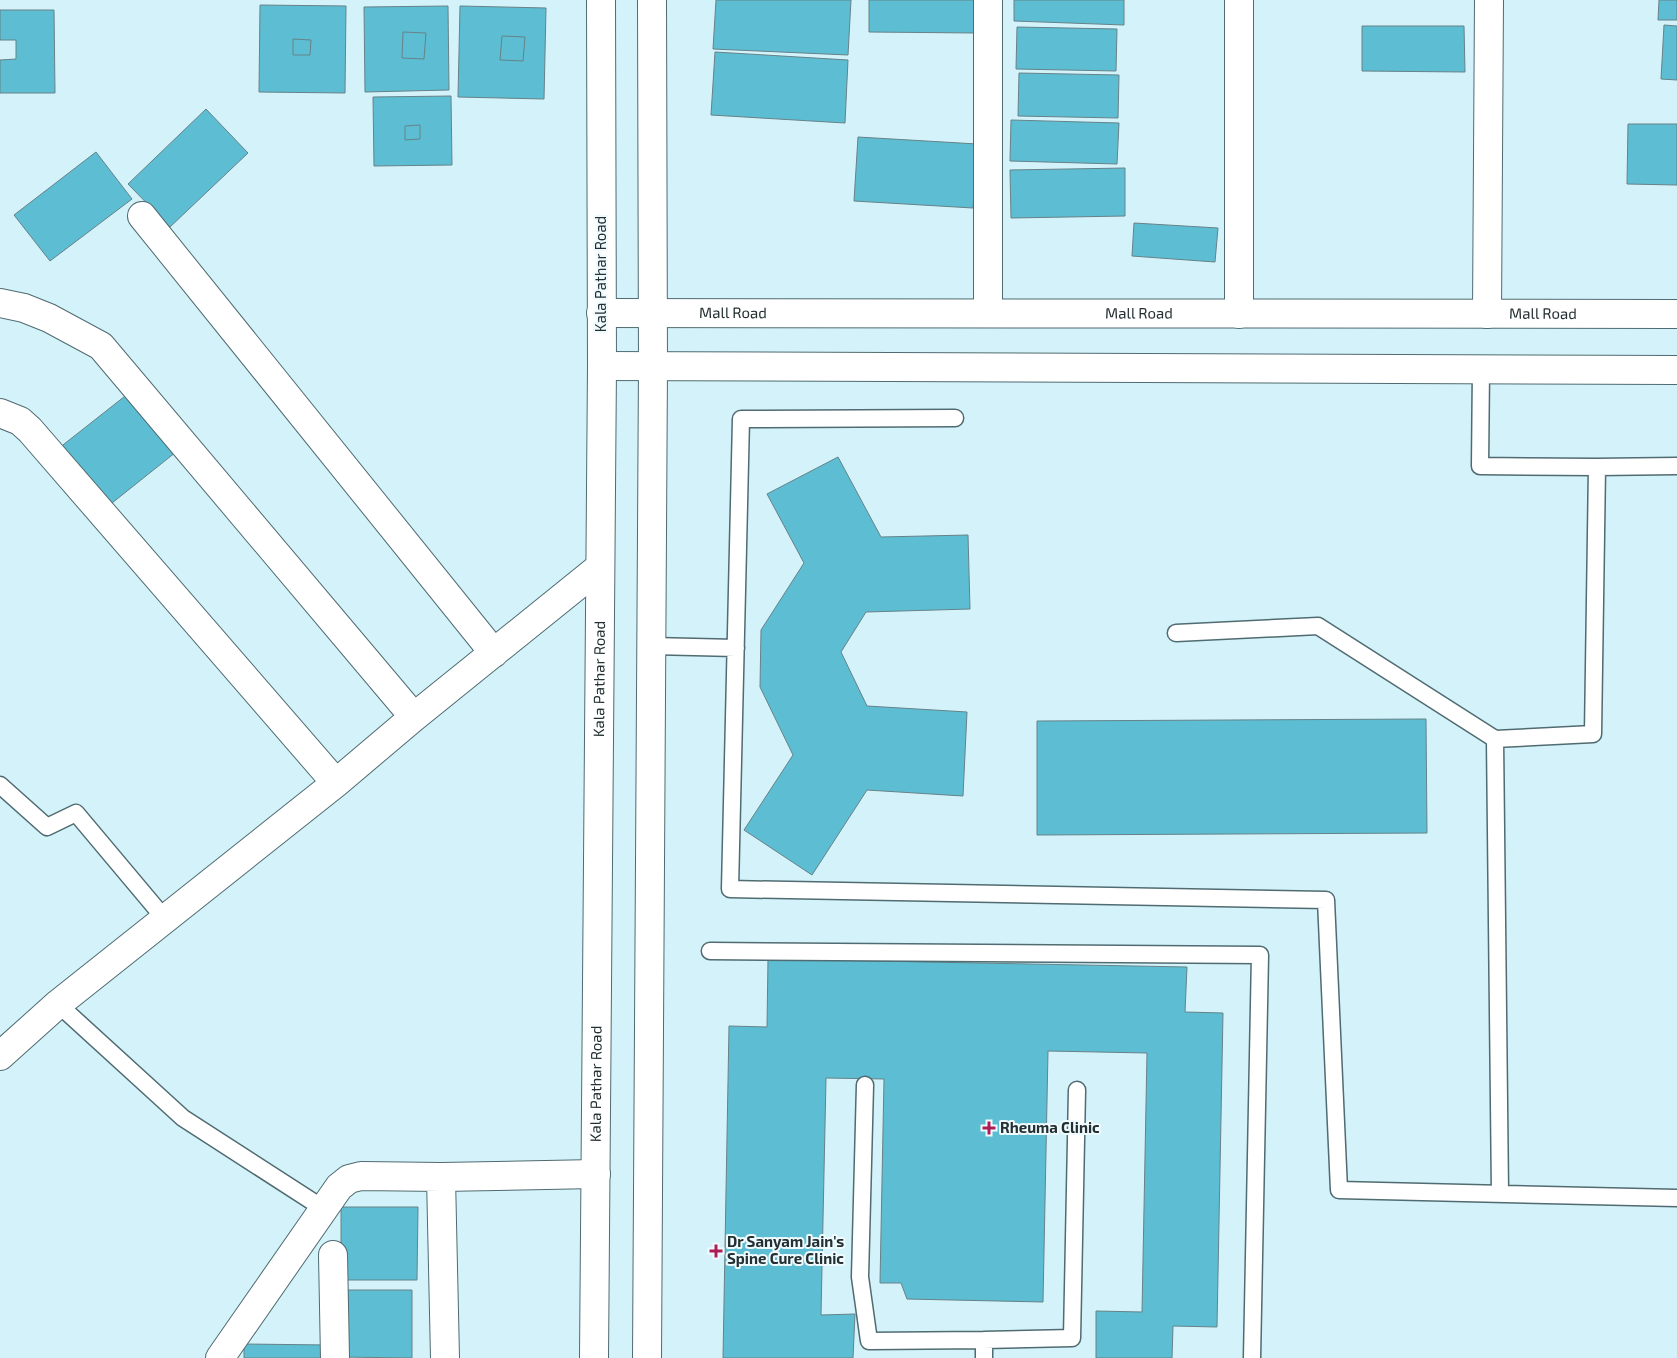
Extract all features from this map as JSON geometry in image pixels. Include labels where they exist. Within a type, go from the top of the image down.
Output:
[{"type":"street","name":"Kala Pathar Road","points":[[594,1358],[602,366],[601,0]]},
{"type":"street","points":[[647,1358],[652,646],[652,0]]},
{"type":"street","points":[[988,0],[988,313]]},
{"type":"street","points":[[1239,0],[1239,314]]},
{"type":"street","points":[[1487,314],[1489,0]]},
{"type":"street","points":[[142,216],[494,653]]},
{"type":"street","points":[[0,303],[32,311],[101,346],[414,717]]},
{"type":"street","name":"Mall Road","points":[[601,313],[1677,314]]},
{"type":"street","points":[[602,366],[1677,370]]},
{"type":"street","points":[[0,413],[20,421],[30,430],[336,783]]},
{"type":"street","points":[[0,1056],[58,1004],[336,783],[414,717],[600,567]]},
{"type":"street","points":[[220,1358],[339,1187],[349,1179],[361,1176],[441,1177],[596,1174]]},
{"type":"street","points":[[441,1177],[445,1358]]},
{"type":"street","points":[[333,1255],[335,1358]]},
{"type":"lane","points":[[1481,370],[1480,466],[1677,466]]},
{"type":"lane","points":[[955,418],[741,419],[730,889],[1326,900],[1338,1190],[1677,1198]]},
{"type":"lane","points":[[1176,633],[1318,626],[1495,739],[1593,734],[1597,467]]},
{"type":"lane","points":[[652,646],[736,648]]},
{"type":"lane","points":[[1495,739],[1500,1194]]},
{"type":"lane","points":[[0,786],[47,827],[76,813],[165,919]]},
{"type":"lane","points":[[710,951],[1260,955],[1252,1358]]},
{"type":"lane","points":[[58,1004],[183,1118],[324,1209]]},
{"type":"lane","points":[[865,1085],[860,1277],[869,1341],[1072,1338],[1077,1090]]},
{"type":"lane","points":[[984,1340],[984,1358]]},
{"type":"building","points":[[716,0],[851,0],[848,55],[713,49]]},
{"type":"building","points":[[869,0],[975,0],[975,33],[869,32]]},
{"type":"building","points":[[1014,0],[1124,0],[1124,25],[1014,21]]},
{"type":"building","points":[[1659,0],[1677,0],[1677,20],[1658,20]]},
{"type":"building","points":[[260,5],[346,6],[345,93],[259,92]]},
{"type":"building","points":[[448,6],[449,90],[365,92],[364,7]]},
{"type":"building","points":[[460,6],[546,8],[544,99],[458,97]]},
{"type":"building","points":[[0,10],[54,10],[55,93],[0,93],[0,60],[16,59],[16,40],[0,40]]},
{"type":"building","points":[[1664,25],[1677,26],[1677,80],[1661,79]]},
{"type":"building","points":[[1362,26],[1464,26],[1465,72],[1362,71]]},
{"type":"building","points":[[1017,27],[1117,29],[1116,71],[1016,69]]},
{"type":"building","points":[[403,32],[426,33],[424,59],[402,58]]},
{"type":"building","points":[[502,36],[525,37],[523,61],[500,60]]},
{"type":"building","points":[[293,39],[311,40],[310,55],[293,55]]},
{"type":"building","points":[[715,52],[848,60],[845,123],[711,115]]},
{"type":"building","points":[[1019,73],[1119,75],[1118,118],[1018,116]]},
{"type":"building","points":[[451,96],[452,165],[374,166],[373,97]]},
{"type":"building","points":[[206,109],[248,153],[170,227],[128,184]]},
{"type":"building","points":[[1011,120],[1119,123],[1117,164],[1010,161]]},
{"type":"building","points":[[1628,124],[1677,124],[1677,185],[1627,184]]},
{"type":"building","points":[[420,125],[420,139],[405,140],[405,126]]},
{"type":"building","points":[[858,137],[977,144],[973,208],[854,201]]},
{"type":"building","points":[[96,152],[132,199],[50,261],[14,215]]},
{"type":"building","points":[[1125,168],[1125,216],[1011,218],[1010,170]]},
{"type":"building","points":[[1134,223],[1218,228],[1215,262],[1132,256]]},
{"type":"building","points":[[134,389],[181,448],[102,511],[54,452]]},
{"type":"building","points":[[838,457],[881,537],[968,535],[970,609],[866,612],[841,652],[867,706],[967,712],[963,796],[867,790],[812,875],[744,830],[793,755],[760,687],[761,630],[804,563],[767,494]]},
{"type":"building","points":[[1426,719],[1427,833],[1037,835],[1037,721]]},
{"type":"building","points":[[768,959],[1187,967],[1185,1012],[1223,1013],[1217,1327],[1173,1326],[1172,1358],[1096,1358],[1096,1311],[1142,1312],[1147,1053],[1048,1051],[1043,1302],[907,1299],[901,1283],[880,1283],[884,1079],[826,1078],[821,1315],[855,1314],[853,1358],[723,1358],[729,1026],[767,1027]]},
{"type":"building","points":[[341,1207],[418,1207],[417,1280],[341,1280]]},
{"type":"building","points":[[340,1290],[412,1290],[412,1358],[340,1357]]},
{"type":"building","points":[[244,1344],[328,1345],[328,1358],[244,1358]]},
{"type":"place","name":"Rheuma Clinic","points":[[989,1128]]},
{"type":"place","name":"Dr Sanyam Jain's Spine Cure Clinic","points":[[716,1251]]}]
